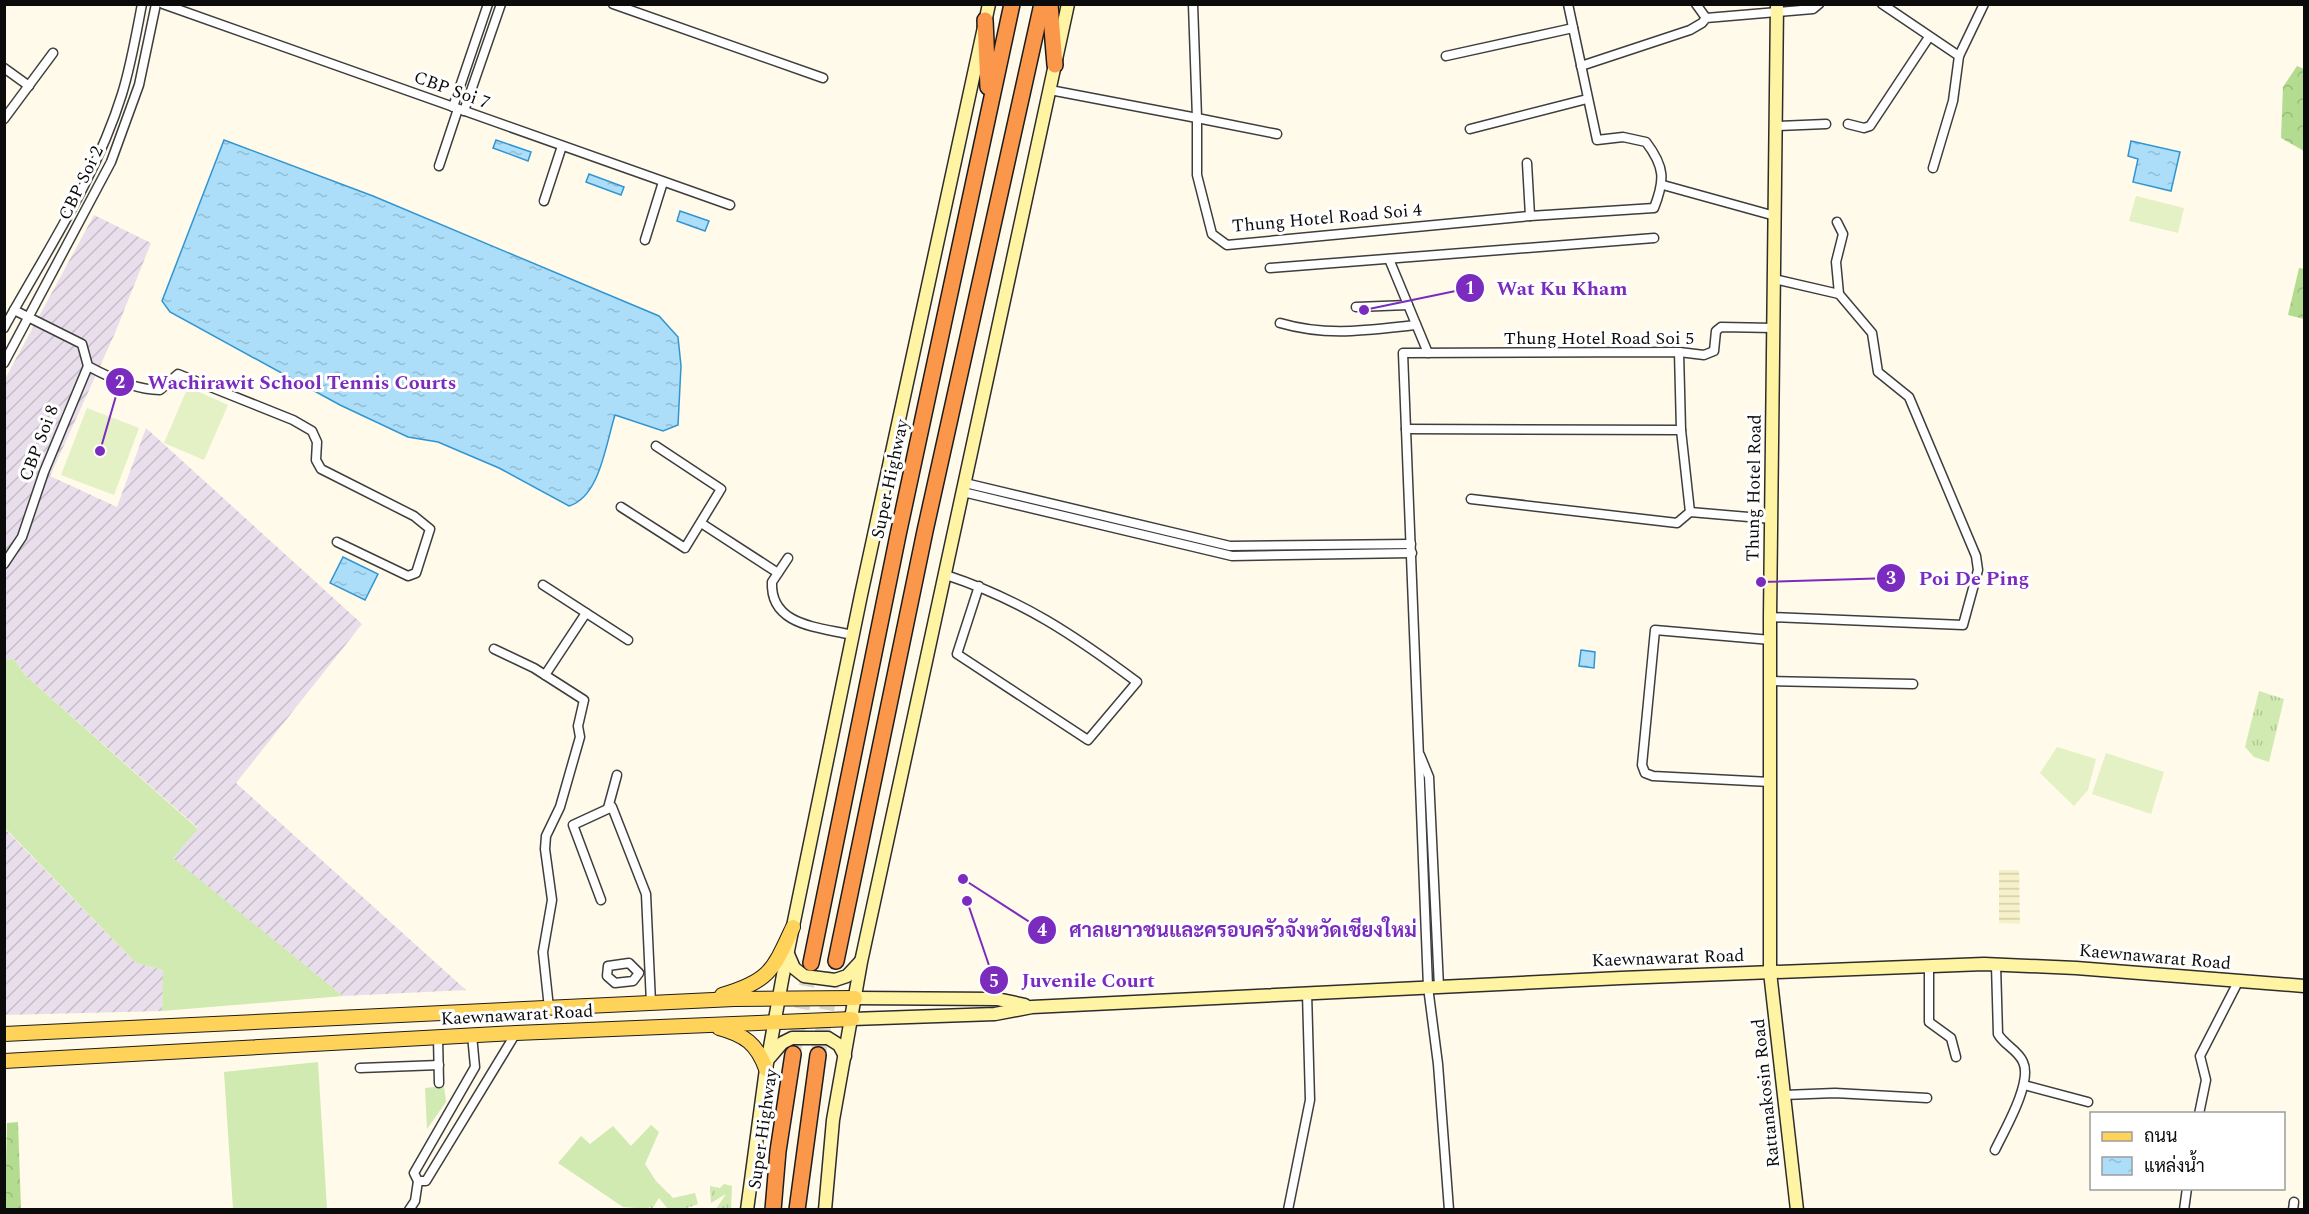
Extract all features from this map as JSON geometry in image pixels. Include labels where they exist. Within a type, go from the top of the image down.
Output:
[{"type":"highway","name":"Super Highway","points":[[810,963],[1012,4]]},
{"type":"highway","points":[[836,961],[925,531],[1042,4]]},
{"type":"highway","points":[[1050,4],[1054,65]]},
{"type":"highway","points":[[986,20],[989,108]]},
{"type":"highway","name":"Super Highway","points":[[772,1209],[778,1151],[793,1054]]},
{"type":"highway","points":[[797,1209],[818,1055]]},
{"type":"main road","points":[[700,1001],[759,982],[779,957],[793,927]]},
{"type":"main road","name":"Kaewnawarat Road","points":[[4,1034],[651,1003],[780,998],[855,998]]},
{"type":"main road","name":"Kaewnawarat Road","points":[[4,1061],[472,1035],[852,1019]]},
{"type":"main road","points":[[704,1024],[743,1035],[768,1063]]},
{"type":"main road","points":[[121,1028],[125,1054]]},
{"type":"street","name":"CBP Soi 2","points":[[4,328],[59,232],[102,146],[122,94],[142,4]]},
{"type":"street","name":"CBP Soi 2","points":[[4,363],[111,162],[139,84],[156,4]]},
{"type":"street","name":"CBP Soi 7","points":[[163,4],[730,205]]},
{"type":"street","points":[[439,166],[488,4]]},
{"type":"street","points":[[458,109],[501,4]]},
{"type":"street","points":[[614,4],[823,78]]},
{"type":"street","points":[[747,1209],[768,1063],[793,927],[852,635],[989,4]]},
{"type":"street","points":[[825,1209],[833,1120],[861,962],[1068,4]]},
{"type":"street","name":"Thung Hotel Road Soi 4","points":[[1193,4],[1197,176],[1212,234],[1227,245],[1530,216],[1654,208],[1663,185]]},
{"type":"street","points":[[1568,4],[1597,140],[1623,137],[1646,142],[1657,156],[1663,185],[1775,216]]},
{"type":"street","points":[[1696,4],[1706,18]]},
{"type":"street","points":[[1581,66],[1690,30],[1706,18],[1777,7],[1813,9],[1819,4]]},
{"type":"street","points":[[1882,4],[1959,56]]},
{"type":"street","points":[[1933,168],[1953,101],[1959,56],[1984,4]]},
{"type":"street","name":"Thung Hotel Road","points":[[1770,972],[1770,617],[1777,7]]},
{"type":"street","points":[[1446,56],[1573,28]]},
{"type":"street","points":[[1848,124],[1864,128],[1870,126],[1929,37]]},
{"type":"street","points":[[4,118],[53,53]]},
{"type":"street","points":[[4,68],[29,86]]},
{"type":"street","points":[[1050,90],[1277,134]]},
{"type":"street","points":[[1470,129],[1587,99]]},
{"type":"street","points":[[1776,126],[1826,124]]},
{"type":"street","points":[[544,201],[562,146]]},
{"type":"street","points":[[1527,163],[1530,216]]},
{"type":"street","points":[[645,240],[663,182]]},
{"type":"street","points":[[1770,617],[1964,625],[1978,570],[1976,556],[1909,397],[1878,372],[1872,333],[1839,294],[1836,262],[1843,234],[1837,222]]},
{"type":"street","points":[[1270,267],[1654,238]]},
{"type":"street","points":[[1389,259],[1428,353]]},
{"type":"street","points":[[1774,279],[1839,294]]},
{"type":"street","points":[[1356,307],[1408,305]]},
{"type":"street","points":[[14,310],[82,344],[88,366],[105,376],[148,390],[160,390],[178,374],[293,420],[312,431],[318,442],[315,460],[321,469],[414,516],[430,529],[416,573],[408,576],[337,542]]},
{"type":"street","points":[[1281,323],[1309,331],[1338,332],[1416,325]]},
{"type":"street","name":"Thung Hotel Road Soi 5","points":[[1406,429],[1403,353],[1679,352],[1712,354],[1716,331],[1726,326],[1774,328]]},
{"type":"street","points":[[1679,352],[1681,430],[1690,512]]},
{"type":"street","name":"CBP Soi 8","points":[[4,564],[22,537],[44,472],[88,366]]},
{"type":"street","points":[[1449,1209],[1437,1064],[1419,776],[1406,429],[1681,430]]},
{"type":"street","points":[[621,507],[685,548],[702,523],[721,489],[656,446]]},
{"type":"street","points":[[964,488],[1080,515],[1232,556],[1259,551],[1411,549]]},
{"type":"street","points":[[1471,499],[1677,523],[1690,512],[1772,519]]},
{"type":"street","points":[[702,523],[778,573]]},
{"type":"street","points":[[788,558],[771,582],[775,605],[782,613],[796,621],[852,635]]},
{"type":"street","points":[[946,575],[979,586],[1014,601],[1068,631],[1137,682],[1088,740],[957,654],[979,586]]},
{"type":"street","points":[[543,585],[628,640]]},
{"type":"street","points":[[545,675],[586,613]]},
{"type":"street","points":[[1770,782],[1653,776],[1645,773],[1642,765],[1655,630],[1771,640]]},
{"type":"street","points":[[494,649],[545,675],[584,700],[578,726],[579,737],[560,807],[546,836],[545,849],[552,900],[543,952],[549,1008]]},
{"type":"street","points":[[1771,681],[1912,684]]},
{"type":"street","points":[[1418,748],[1429,777],[1433,987]]},
{"type":"street","points":[[608,808],[617,775]]},
{"type":"street","points":[[1419,776],[1429,777]]},
{"type":"street","points":[[601,900],[573,825],[612,807],[646,894],[651,1003]]},
{"type":"street","points":[[788,954],[794,968],[804,976],[835,980],[847,976],[861,962]]},
{"type":"street","points":[[1995,1150],[2024,1085],[2024,1063],[1998,1034],[1996,965]]},
{"type":"street","name":"Kaewnawarat Road","points":[[852,1019],[995,1014],[1032,1007],[1307,993],[1929,966],[1996,965],[2149,973],[2304,986]]},
{"type":"street","points":[[1929,966],[1929,1022],[1952,1038],[1956,1057]]},
{"type":"street","points":[[639,973],[649,972]]},
{"type":"street","name":"Rattanakosin Road","points":[[1770,972],[1797,1209]]},
{"type":"street","points":[[2199,1112],[2206,1080],[2200,1056],[2238,982]]},
{"type":"street","points":[[1288,1209],[1310,1100],[1307,993]]},
{"type":"street","name":"Kaewnawarat Road","points":[[855,998],[997,999],[1032,1007]]},
{"type":"street","points":[[418,1181],[426,1181],[516,1033]]},
{"type":"street","points":[[409,1209],[415,1201],[418,1181],[414,1173],[475,1067],[472,1035]]},
{"type":"street","points":[[438,1037],[439,1083]]},
{"type":"street","points":[[768,1063],[782,1043],[792,1038],[828,1038],[840,1046],[845,1056]]},
{"type":"street","points":[[360,1068],[439,1065]]},
{"type":"street","points":[[2024,1085],[2088,1102]]},
{"type":"street","points":[[1784,1095],[1834,1093],[1927,1098]]},
{"type":"street","points":[[2184,1209],[2187,1190]]},
{"type":"shaded area","points":[[94,215],[151,243],[115,333],[50,476],[117,507],[146,428],[362,624],[236,783],[466,990],[343,996],[172,858],[198,828],[25,675],[14,659],[5,660],[5,379]]},
{"type":"shaded area","points":[[4,828],[136,963],[164,970],[162,1011],[5,1015]]},
{"type":"shaded area","points":[[1999,870],[2019,870],[2020,924],[1999,923]]},
{"type":"green space","points":[[2297,66],[2304,69],[2304,151],[2281,138],[2283,87]]},
{"type":"green space","points":[[2136,196],[2184,208],[2178,233],[2129,221]]},
{"type":"green space","points":[[2299,268],[2304,269],[2304,319],[2288,315]]},
{"type":"green space","points":[[188,387],[228,405],[204,460],[164,443]]},
{"type":"green space","points":[[87,408],[139,428],[114,495],[61,475]]},
{"type":"green space","points":[[14,659],[25,675],[198,829],[173,858],[343,996],[162,1011],[163,970],[136,963],[5,828],[5,660]]},
{"type":"green space","points":[[2259,691],[2284,699],[2269,762],[2254,757],[2245,747]]},
{"type":"green space","points":[[2057,747],[2096,759],[2088,790],[2074,806],[2040,773]]},
{"type":"green space","points":[[2106,753],[2164,772],[2151,814],[2092,794]]},
{"type":"green space","points":[[318,1062],[327,1209],[233,1209],[224,1072]]},
{"type":"green space","points":[[444,1086],[446,1102],[427,1129],[425,1088]]},
{"type":"green space","points":[[18,1122],[21,1209],[5,1209],[7,1123]]},
{"type":"green space","points":[[651,1125],[659,1132],[645,1164],[656,1181],[649,1209],[623,1207],[558,1163],[581,1136],[590,1144],[613,1126],[631,1146]]},
{"type":"green space","points":[[656,1181],[673,1198],[695,1193],[698,1204],[684,1209],[668,1209],[659,1198],[652,1209],[649,1205]]},
{"type":"green space","points":[[724,1184],[732,1186],[731,1209],[716,1209],[726,1194],[711,1203],[710,1186],[720,1188]]},
{"type":"water","points":[[224,140],[373,196],[659,316],[678,337],[681,366],[678,425],[663,431],[615,415],[595,481],[580,501],[569,506],[499,468],[438,442],[408,437],[340,405],[170,312],[162,301]]},
{"type":"water","points":[[496,140],[531,152],[528,161],[493,148]]},
{"type":"water","points":[[2131,141],[2180,152],[2171,191],[2133,182],[2138,159],[2128,156]]},
{"type":"water","points":[[589,174],[624,187],[621,195],[586,182]]},
{"type":"water","points":[[680,211],[709,221],[705,231],[677,221]]},
{"type":"water","points":[[343,557],[378,574],[365,600],[330,583]]},
{"type":"water","points":[[1581,650],[1595,652],[1594,668],[1579,666]]},
{"type":"tunnel","points":[[818,1055],[836,961]]},
{"type":"tunnel","points":[[793,1054],[811,963]]},
{"type":"place","name":"Wat Ku Kham","points":[[1364,310]]},
{"type":"place","name":"Wachirawit School Tennis Courts","points":[[100,451]]},
{"type":"place","name":"Poi De Ping","points":[[1761,582]]},
{"type":"place","name":"ศาลเยาวชนและครอบครัวจังหวัดเชียงใหม่","points":[[963,879]]},
{"type":"place","name":"Juvenile Court","points":[[967,901]]}]
